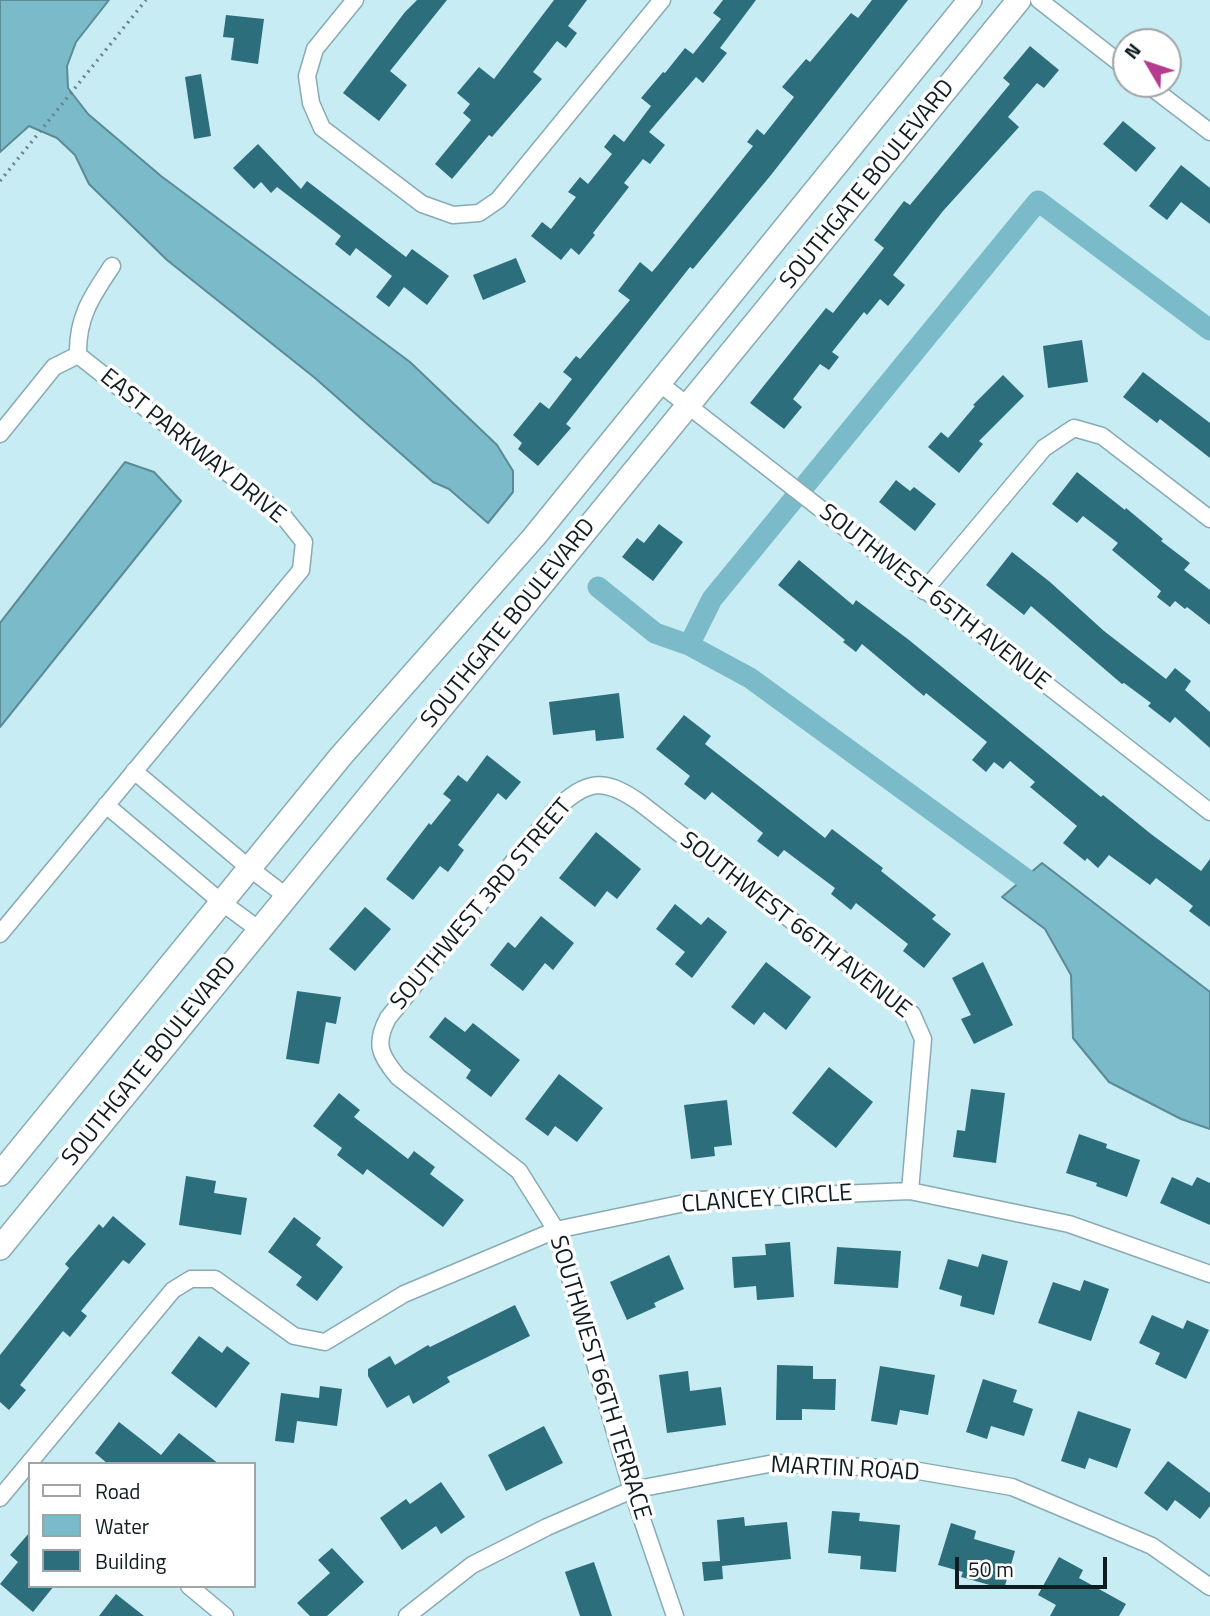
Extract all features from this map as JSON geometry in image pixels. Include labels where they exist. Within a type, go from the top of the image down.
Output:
[{"type":"main road","name":"SOUTHGATE BOULEVARD","points":[[0,1174],[220,901],[341,756],[534,537],[970,0]]},
{"type":"main road","name":"SOUTHGATE BOULEVARD","points":[[0,1248],[1019,0]]},
{"type":"street","points":[[355,0],[315,48],[307,76],[311,103],[323,128],[422,204],[453,215],[479,213],[498,200],[662,0]]},
{"type":"street","points":[[1038,0],[1112,57]]},
{"type":"street","points":[[1165,98],[1210,132]]},
{"type":"street","points":[[0,434],[54,367],[78,355],[77,333],[90,300],[112,266]]},
{"type":"street","name":"EAST PARKWAY DRIVE","points":[[78,355],[284,517],[304,542],[301,570],[134,771]]},
{"type":"street","name":"SOUTHWEST 65TH AVENUE","points":[[659,383],[1210,811]]},
{"type":"street","points":[[924,591],[1044,448],[1074,428],[1102,436],[1210,519]]},
{"type":"street","points":[[0,934],[134,771],[286,896]]},
{"type":"street","name":"SOUTHWEST 3RD STREET","points":[[379,1042],[387,1018],[555,810],[578,790],[600,785]]},
{"type":"street","name":"SOUTHWEST 66TH AVENUE","points":[[600,785],[620,789],[639,802],[912,1014],[923,1039],[910,1191]]},
{"type":"street","points":[[106,805],[220,901],[258,929]]},
{"type":"street","name":"SOUTHWEST 66TH TERRACE","points":[[379,1042],[385,1060],[398,1077],[519,1171],[556,1230],[632,1490],[675,1616]]},
{"type":"street","name":"CLANCEY CIRCLE","points":[[34,1462],[173,1290],[191,1279],[215,1279],[294,1336],[325,1342],[404,1294],[556,1230],[699,1200],[910,1191],[1069,1224],[1210,1274]]},
{"type":"street","name":"MARTIN ROAD","points":[[407,1616],[472,1565],[547,1527],[632,1490],[774,1463],[920,1472],[1012,1487],[1152,1546],[1210,1587]]},
{"type":"street","points":[[0,1498],[28,1468]]},
{"type":"street","points":[[191,1588],[226,1616]]},
{"type":"path","points":[[0,181],[146,0]]},
{"type":"water","points":[[0,0],[109,0],[76,42],[67,66],[68,88],[88,114],[161,176],[410,362],[497,445],[513,471],[513,492],[488,523],[449,489],[433,482],[315,378],[167,260],[89,184],[75,155],[57,138],[29,126],[0,152]]},
{"type":"water","points":[[125,462],[154,472],[181,501],[0,727],[0,623]]},
{"type":"water","points":[[1042,863],[1210,992],[1210,1129],[1181,1119],[1109,1082],[1073,1038],[1071,975],[1045,929],[1002,897]]},
{"type":"building","points":[[417,0],[447,0],[390,71],[407,85],[379,121],[343,93]]},
{"type":"building","points":[[554,0],[587,0],[568,26],[577,33],[566,48],[557,41],[533,72],[542,79],[452,179],[435,164],[471,120],[463,113],[470,104],[457,93],[479,67],[494,79]]},
{"type":"building","points":[[723,0],[756,0],[720,48],[727,53],[703,83],[696,77],[649,132],[665,145],[650,164],[643,159],[624,183],[629,187],[579,255],[571,248],[561,260],[531,236],[542,222],[551,229],[576,197],[568,192],[580,177],[588,184],[612,154],[604,147],[614,134],[624,142],[651,106],[641,98],[685,48],[693,54],[721,19],[713,13]]},
{"type":"building","points":[[872,0],[908,0],[771,175],[693,269],[690,267],[566,424],[571,428],[538,466],[518,449],[522,443],[513,435],[540,402],[549,409],[572,379],[563,372],[576,356],[580,359],[630,300],[618,291],[640,262],[652,272],[753,146],[747,142],[757,129],[764,135],[794,97],[782,87],[806,59],[810,62],[851,13],[858,18]]},
{"type":"building","points":[[226,15],[264,19],[258,64],[231,60],[234,38],[223,37]]},
{"type":"building","points":[[1030,46],[1059,70],[1044,88],[1037,83],[1008,117],[1019,127],[943,211],[893,275],[905,285],[888,306],[880,299],[867,315],[864,312],[832,352],[839,357],[829,370],[820,364],[793,399],[802,407],[784,429],[750,403],[826,308],[833,313],[884,248],[874,240],[904,201],[910,205],[1010,84],[1003,78]]},
{"type":"building","points":[[201,74],[211,136],[194,139],[185,77]]},
{"type":"building","points":[[1123,121],[1156,148],[1136,172],[1103,144]]},
{"type":"building","points":[[258,144],[301,189],[307,181],[406,257],[412,249],[449,276],[427,305],[404,287],[389,307],[376,297],[392,276],[356,248],[350,256],[335,244],[341,236],[277,187],[271,193],[261,182],[254,189],[233,168]]},
{"type":"building","points":[[1181,165],[1210,188],[1210,224],[1181,202],[1167,220],[1149,206]]},
{"type":"building","points":[[516,258],[526,282],[483,300],[473,275]]},
{"type":"building","points":[[1082,340],[1088,382],[1048,388],[1043,346]]},
{"type":"building","points":[[1143,372],[1210,423],[1210,458],[1160,419],[1157,423],[1123,397]]},
{"type":"building","points":[[1003,375],[1024,396],[979,441],[983,444],[959,473],[928,447],[941,432],[948,438],[975,406],[973,405]]},
{"type":"building","points":[[1077,472],[1125,510],[1126,508],[1163,539],[1161,541],[1190,563],[1184,570],[1210,590],[1210,625],[1175,601],[1170,607],[1157,597],[1161,591],[1112,550],[1118,543],[1083,516],[1077,523],[1052,504]]},
{"type":"building","points":[[896,480],[910,491],[914,487],[936,504],[915,531],[879,502]]},
{"type":"building","points":[[659,524],[683,542],[653,581],[622,557],[637,538],[644,543]]},
{"type":"building","points":[[1012,552],[1104,631],[1166,679],[1175,668],[1191,681],[1185,690],[1210,712],[1210,748],[1175,717],[1170,723],[1148,706],[1151,703],[1122,684],[1031,606],[1024,615],[986,585]]},
{"type":"building","points":[[799,560],[853,605],[856,600],[909,640],[1101,797],[1103,795],[1201,871],[1210,859],[1210,927],[1189,911],[1193,906],[1156,878],[1150,885],[1109,855],[1098,868],[1063,843],[1077,826],[1030,787],[1035,782],[1010,761],[1003,769],[994,762],[986,772],[972,760],[987,742],[926,693],[924,696],[862,644],[856,652],[778,585]]},
{"type":"building","points":[[619,693],[624,738],[596,741],[595,730],[553,735],[549,702]]},
{"type":"building","points":[[684,715],[711,736],[705,744],[825,838],[832,829],[883,868],[881,871],[936,915],[932,919],[951,934],[924,968],[903,951],[908,944],[856,903],[851,910],[831,894],[835,888],[784,850],[778,857],[757,841],[763,833],[712,792],[705,800],[684,784],[690,776],[656,749]]},
{"type":"building","points":[[487,755],[521,782],[506,800],[498,793],[458,845],[464,850],[448,872],[440,866],[413,900],[386,879],[429,823],[431,825],[451,800],[443,794],[458,775],[467,782]]},
{"type":"building","points":[[596,832],[641,869],[617,899],[607,891],[595,907],[559,878]]},
{"type":"building","points":[[675,904],[701,925],[708,917],[727,932],[692,978],[675,964],[685,952],[656,929]]},
{"type":"building","points":[[365,907],[391,929],[355,971],[329,949]]},
{"type":"building","points":[[541,916],[574,943],[553,970],[545,963],[523,991],[490,965],[508,942],[515,948]]},
{"type":"building","points":[[766,962],[811,997],[786,1030],[764,1012],[754,1025],[731,1007]]},
{"type":"building","points":[[983,962],[1013,1025],[974,1044],[961,1019],[971,1015],[952,978]]},
{"type":"building","points":[[297,991],[341,997],[336,1024],[326,1022],[319,1064],[286,1059]]},
{"type":"building","points":[[445,1017],[465,1032],[473,1023],[520,1060],[491,1097],[466,1078],[471,1070],[429,1037]]},
{"type":"building","points":[[829,1067],[873,1102],[836,1148],[792,1113]]},
{"type":"building","points":[[559,1074],[603,1108],[577,1142],[555,1126],[548,1136],[525,1119]]},
{"type":"building","points":[[971,1089],[1005,1093],[996,1163],[953,1157],[957,1130],[965,1131]]},
{"type":"building","points":[[339,1093],[360,1110],[354,1117],[408,1159],[414,1151],[435,1167],[430,1174],[464,1200],[443,1227],[367,1169],[363,1175],[337,1155],[342,1148],[313,1126]]},
{"type":"building","points":[[727,1100],[732,1145],[714,1147],[715,1156],[691,1159],[684,1105]]},
{"type":"building","points":[[1079,1134],[1107,1144],[1106,1148],[1140,1160],[1127,1197],[1066,1173]]},
{"type":"building","points":[[186,1176],[216,1181],[214,1193],[247,1198],[241,1235],[179,1225]]},
{"type":"building","points":[[1172,1177],[1192,1186],[1197,1177],[1210,1183],[1210,1225],[1160,1203]]},
{"type":"building","points":[[113,1216],[146,1244],[129,1264],[123,1260],[81,1311],[87,1316],[70,1337],[63,1331],[20,1385],[26,1390],[9,1410],[0,1402],[0,1355],[69,1268],[65,1264],[99,1224],[103,1228]]},
{"type":"building","points":[[294,1217],[321,1238],[316,1245],[343,1267],[317,1301],[296,1285],[302,1277],[268,1252]]},
{"type":"building","points":[[790,1242],[794,1297],[757,1300],[756,1286],[734,1288],[732,1257],[766,1255],[765,1244]]},
{"type":"building","points":[[837,1247],[901,1251],[898,1288],[834,1284]]},
{"type":"building","points":[[982,1254],[1008,1261],[994,1315],[960,1306],[962,1296],[939,1289],[948,1259],[978,1267]]},
{"type":"building","points":[[669,1255],[684,1289],[654,1303],[656,1307],[627,1320],[610,1282]]},
{"type":"building","points":[[1084,1280],[1109,1289],[1091,1341],[1038,1323],[1053,1282],[1080,1291]]},
{"type":"building","points":[[515,1305],[530,1336],[447,1377],[450,1382],[413,1404],[409,1395],[387,1408],[368,1376],[368,1369],[390,1356],[395,1365],[428,1345],[430,1347]]},
{"type":"building","points":[[1152,1315],[1183,1329],[1187,1320],[1209,1330],[1186,1379],[1155,1364],[1160,1353],[1139,1343]]},
{"type":"building","points":[[199,1336],[222,1353],[227,1346],[250,1363],[216,1408],[171,1373]]},
{"type":"building","points":[[777,1365],[813,1366],[813,1379],[836,1379],[835,1410],[802,1409],[802,1420],[776,1420]]},
{"type":"building","points":[[880,1366],[935,1375],[928,1415],[900,1410],[897,1425],[871,1421]]},
{"type":"building","points":[[688,1371],[690,1391],[721,1387],[726,1425],[667,1433],[659,1375]]},
{"type":"building","points":[[983,1379],[1017,1390],[1013,1402],[1033,1409],[1024,1436],[991,1426],[987,1439],[966,1432]]},
{"type":"building","points":[[320,1386],[342,1389],[337,1426],[297,1421],[294,1443],[275,1441],[281,1393],[319,1398]]},
{"type":"building","points":[[1078,1411],[1131,1429],[1117,1468],[1089,1458],[1085,1469],[1061,1461]]},
{"type":"building","points":[[119,1422],[161,1455],[179,1433],[216,1462],[106,1462],[95,1453]]},
{"type":"building","points":[[544,1426],[563,1463],[506,1491],[488,1455]]},
{"type":"building","points":[[1168,1461],[1210,1493],[1210,1506],[1200,1519],[1175,1500],[1167,1511],[1144,1493]]},
{"type":"building","points":[[441,1482],[465,1517],[441,1534],[436,1526],[402,1550],[380,1518],[406,1499],[410,1504]]},
{"type":"building","points":[[832,1511],[860,1513],[859,1521],[900,1525],[896,1572],[860,1569],[861,1556],[828,1553]]},
{"type":"building","points":[[744,1517],[745,1526],[787,1522],[791,1559],[722,1566],[723,1579],[704,1581],[702,1562],[720,1561],[717,1520]]},
{"type":"building","points":[[951,1523],[976,1531],[974,1539],[1015,1551],[1004,1589],[961,1577],[963,1572],[938,1565]]},
{"type":"building","points":[[28,1534],[28,1588],[52,1588],[33,1612],[0,1584],[18,1562],[10,1555]]},
{"type":"building","points":[[332,1548],[364,1582],[327,1616],[310,1616],[297,1603],[330,1573],[318,1560]]},
{"type":"building","points":[[1059,1557],[1083,1570],[1079,1578],[1126,1604],[1119,1616],[1050,1616],[1056,1605],[1038,1595]]},
{"type":"building","points":[[594,1562],[612,1616],[580,1616],[565,1572]]},
{"type":"building","points":[[116,1594],[144,1616],[99,1616]]},
{"type":"waterway","points":[[689,645],[712,599],[1038,201],[1210,330]]},
{"type":"waterway","points":[[598,587],[655,633],[689,645],[750,678],[1048,895]]}]
